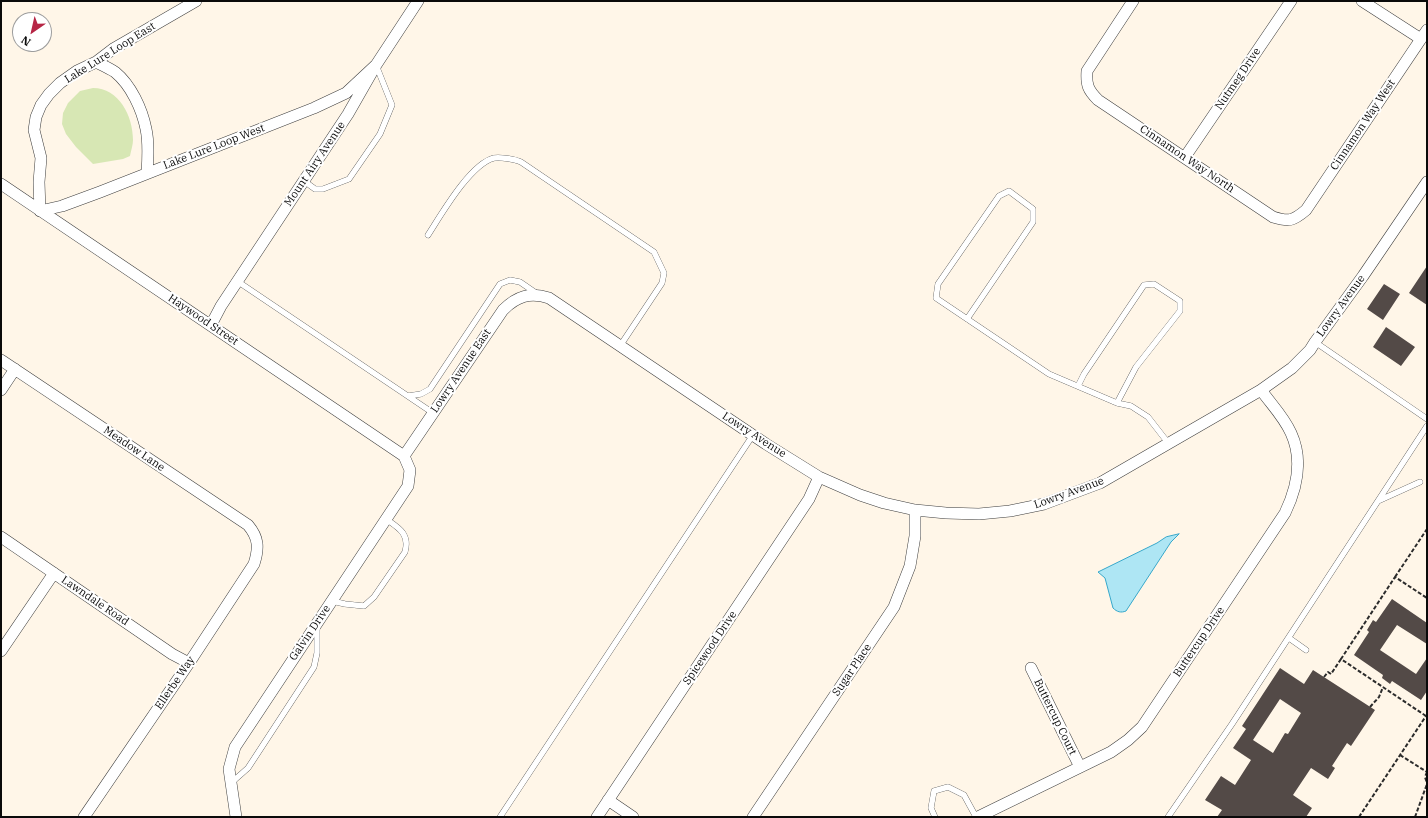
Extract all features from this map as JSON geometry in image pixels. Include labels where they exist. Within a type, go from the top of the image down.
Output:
[{"type":"street","name":"Lake Lure Loop East","points":[[40,211],[39,182],[41,158],[34,130],[36,117],[41,105],[49,94],[60,83],[77,71],[96,62],[114,49],[196,1]]},
{"type":"street","name":"Mount Airy Avenue","points":[[210,325],[237,281],[348,114],[376,65],[418,1]]},
{"type":"street","name":"Cinnamon Way North","points":[[1133,1],[1087,71],[1086,83],[1091,93],[1098,100],[1273,217],[1286,221],[1297,218]]},
{"type":"street","name":"Nutmeg Drive","points":[[1184,157],[1291,1]]},
{"type":"street","points":[[1362,1],[1421,39]]},
{"type":"street","name":"Cinnamon Way West","points":[[1297,218],[1306,210],[1427,30]]},
{"type":"street","points":[[96,62],[115,72],[128,87],[140,108],[146,129],[148,149],[147,173]]},
{"type":"street","name":"Lake Lure Loop West","points":[[40,211],[68,204],[314,108],[346,94],[376,65]]},
{"type":"street","name":"Lowry Avenue","points":[[525,296],[538,295],[549,298],[753,435],[819,477],[860,495],[884,503],[915,510],[978,514],[1010,511],[1044,504],[1100,483],[1261,390],[1292,368],[1310,350],[1363,276],[1427,182]]},
{"type":"street","name":"Haywood Street","points":[[1,184],[404,456]]},
{"type":"street","name":"Lowry Avenue East","points":[[404,456],[503,310],[512,301],[525,296]]},
{"type":"street","name":"Meadow Lane","points":[[1,360],[248,525],[255,533],[257,545]]},
{"type":"street","points":[[1,390],[15,369]]},
{"type":"street","name":"Buttercup Drive","points":[[977,817],[1111,752],[1128,740],[1142,727],[1285,513],[1292,498],[1297,477],[1297,455],[1291,433],[1281,416],[1261,390]]},
{"type":"street","name":"Galvin Drive","points":[[236,817],[229,769],[235,747],[408,486],[410,470],[404,456]]},
{"type":"street","name":"Spicewood Drive","points":[[597,817],[804,506],[819,477]]},
{"type":"street","name":"Sugar Place","points":[[753,817],[894,607],[910,566],[915,536],[915,510]]},
{"type":"street","name":"Lawndale Road","points":[[1,537],[172,654],[189,663]]},
{"type":"street","name":"Ellerbe Way","points":[[84,817],[189,663],[254,564],[257,555],[257,545]]},
{"type":"street","points":[[1,651],[54,573]]},
{"type":"street","name":"Buttercup Court","points":[[1030,668],[1080,767]]},
{"type":"street","points":[[608,800],[633,817]]},
{"type":"lane","points":[[304,181],[315,189],[323,189],[350,179],[380,134],[392,105],[376,65]]},
{"type":"lane","points":[[428,235],[462,184],[479,166],[494,158],[521,162],[654,252],[664,273],[662,283],[620,346]]},
{"type":"lane","points":[[967,319],[1032,222],[1033,209],[1009,191],[998,196],[938,284],[936,298],[967,319],[1049,374],[1117,403],[1131,406],[1148,417],[1169,444]]},
{"type":"lane","points":[[408,396],[421,394],[430,390],[500,284],[510,280],[520,282],[538,295]]},
{"type":"lane","points":[[237,281],[433,413]]},
{"type":"lane","points":[[1078,386],[1084,374],[1137,293],[1144,285],[1154,284],[1180,301],[1180,311],[1136,367],[1117,403]]},
{"type":"lane","points":[[1315,342],[1427,419]]},
{"type":"lane","points":[[1168,817],[1289,638],[1427,426]]},
{"type":"lane","points":[[500,817],[753,435]]},
{"type":"lane","points":[[1378,502],[1420,482]]},
{"type":"lane","points":[[332,601],[364,606],[374,597],[405,552],[408,544],[406,538],[400,529],[386,519]]},
{"type":"lane","points":[[231,784],[248,768],[314,667],[317,653],[317,623]]},
{"type":"lane","points":[[1289,638],[1306,650]]},
{"type":"lane","name":"Buttercup Drive","points":[[934,817],[930,808],[934,791],[948,787],[964,795],[977,817]]},
{"type":"path","points":[[1324,677],[1328,672],[1332,674],[1427,529]]},
{"type":"path","points":[[1395,577],[1427,598]]},
{"type":"path","points":[[1341,659],[1427,715],[1359,817]]},
{"type":"path","points":[[1370,707],[1379,697],[1383,687]]},
{"type":"path","points":[[1400,755],[1427,772],[1425,777],[1427,783],[1415,817]]},
{"type":"green space","points":[[93,88],[102,89],[110,93],[123,105],[132,131],[133,140],[130,156],[123,159],[93,164],[76,147],[66,134],[62,124],[63,113],[68,103],[80,91]]},
{"type":"water","points":[[1179,534],[1171,542],[1126,611],[1121,612],[1113,608],[1105,578],[1098,572],[1157,543],[1166,537]]},
{"type":"building","points":[[1427,266],[1427,305],[1409,293]]},
{"type":"building","points":[[1384,284],[1400,294],[1383,320],[1367,309]]},
{"type":"building","points":[[1386,327],[1415,347],[1401,366],[1373,347]]},
{"type":"building","points":[[1392,599],[1427,623],[1427,644],[1397,625],[1380,650],[1416,674],[1427,658],[1427,691],[1421,700],[1392,681],[1390,684],[1382,678],[1383,675],[1354,655],[1369,632],[1367,630],[1373,620],[1376,622]]},
{"type":"building","points":[[1280,668],[1304,684],[1313,670],[1375,710],[1351,746],[1347,743],[1332,766],[1335,768],[1328,779],[1311,768],[1293,795],[1312,808],[1306,817],[1217,817],[1222,810],[1205,800],[1221,776],[1235,785],[1251,760],[1233,748],[1246,729],[1242,726]],"holes":[[[1280,699],[1301,713],[1288,734],[1285,733],[1273,753],[1253,740]]]}]
